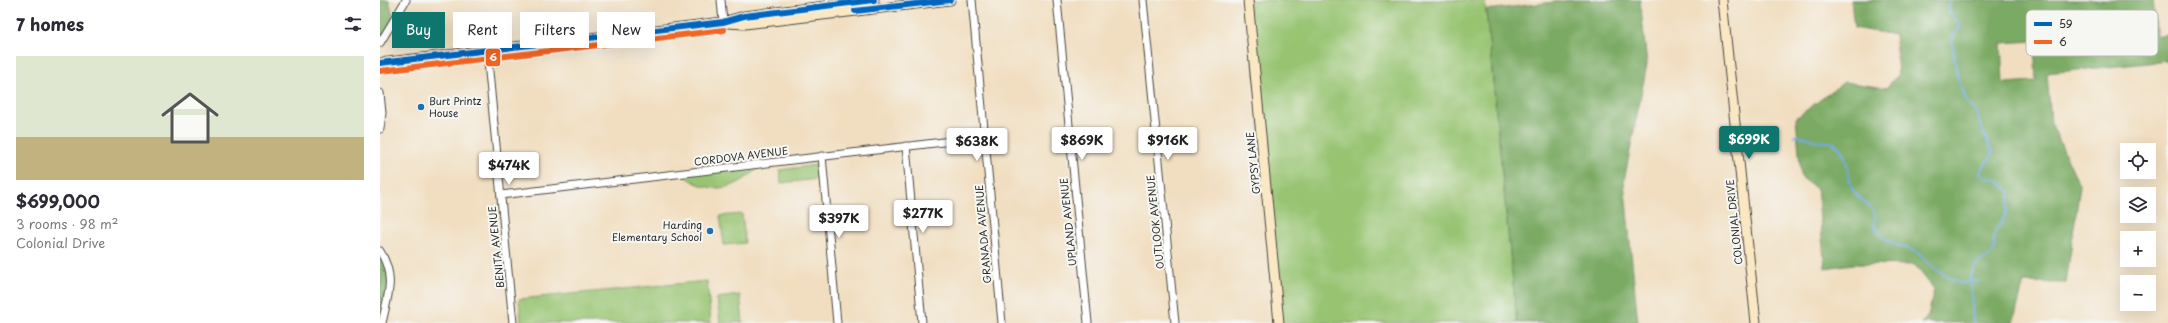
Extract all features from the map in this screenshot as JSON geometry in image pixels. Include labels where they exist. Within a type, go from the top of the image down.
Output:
[{"type":"street","points":[[380,43],[406,0]]},
{"type":"street","points":[[721,0],[723,22]]},
{"type":"street","points":[[380,63],[723,22],[744,16],[874,0]]},
{"type":"street","points":[[723,22],[745,24],[950,0]]},
{"type":"street","name":"GRANADA AVENUE","points":[[972,0],[1002,323]]},
{"type":"street","name":"UPLAND AVENUE","points":[[1057,0],[1088,323]]},
{"type":"street","name":"OUTLOOK AVENUE","points":[[1143,0],[1175,323]]},
{"type":"street","name":"GYPSY LANE","points":[[1248,0],[1279,323]]},
{"type":"street","name":"COLONIAL DRIVE","points":[[1722,0],[1756,323]]},
{"type":"street","name":"BENITA AVENUE","points":[[487,50],[513,323]]},
{"type":"street","points":[[380,93],[382,113],[380,129]]},
{"type":"street","name":"CORDOVA AVENUE","points":[[500,194],[984,137]]},
{"type":"street","points":[[906,146],[922,323]]},
{"type":"street","points":[[822,156],[837,323]]},
{"type":"street","points":[[380,251],[388,266],[391,280],[382,323]]},
{"type":"green space","points":[[380,0],[389,0],[392,12],[392,22],[380,43]]},
{"type":"green space","points":[[1248,0],[1485,0],[1517,323],[1279,323]]},
{"type":"green space","points":[[1571,0],[1640,0],[1647,64],[1624,181],[1638,323],[1517,323],[1486,10]]},
{"type":"green space","points":[[1851,0],[2153,0],[2154,10],[2026,10],[2026,41],[2001,43],[2003,83],[2036,81],[2035,56],[2158,56],[2158,36],[2168,35],[2168,61],[2047,73],[2051,123],[2080,186],[2066,283],[2024,282],[2013,323],[1921,323],[1928,316],[1934,289],[1915,265],[1853,264],[1825,268],[1817,189],[1801,177],[1796,118],[1844,82],[1886,88],[1898,75],[1895,35],[1854,28]]},
{"type":"green space","points":[[763,163],[743,180],[723,188],[702,186],[691,181],[680,173]]},
{"type":"green space","points":[[816,165],[818,179],[781,183],[780,170]]},
{"type":"green space","points":[[742,214],[745,243],[724,245],[720,216]]},
{"type":"green space","points":[[380,251],[390,272],[380,323]]},
{"type":"green space","points":[[707,281],[711,323],[521,323],[519,299]]},
{"type":"green space","points":[[740,295],[743,322],[720,323],[717,298]]},
{"type":"waterway","points":[[1950,0],[1948,8],[1949,11],[1959,24],[1960,28],[1953,36],[1952,42],[1957,75],[1967,102],[1978,114],[1981,128],[1993,152],[1980,174],[1985,178],[1997,179],[2010,192],[2007,213],[1994,234],[1994,251],[1992,254],[1978,262],[1970,276],[1973,323]]},
{"type":"waterway","points":[[1794,136],[1804,137],[1820,142],[1831,142],[1838,147],[1845,158],[1853,190],[1858,197],[1874,212],[1874,227],[1887,241],[1918,253],[1931,266],[1951,279],[1961,283],[1978,281]]},
{"type":"transit line","name":"59","points":[[380,63],[723,22],[744,16],[874,0]]},
{"type":"transit line","name":"59","points":[[855,11],[950,0]]},
{"type":"transit line","name":"6","points":[[381,71],[724,30]]},
{"type":"place","name":"Burt Printz House","points":[[421,107]]},
{"type":"place","name":"Harding Elementary School","points":[[710,231]]}]
